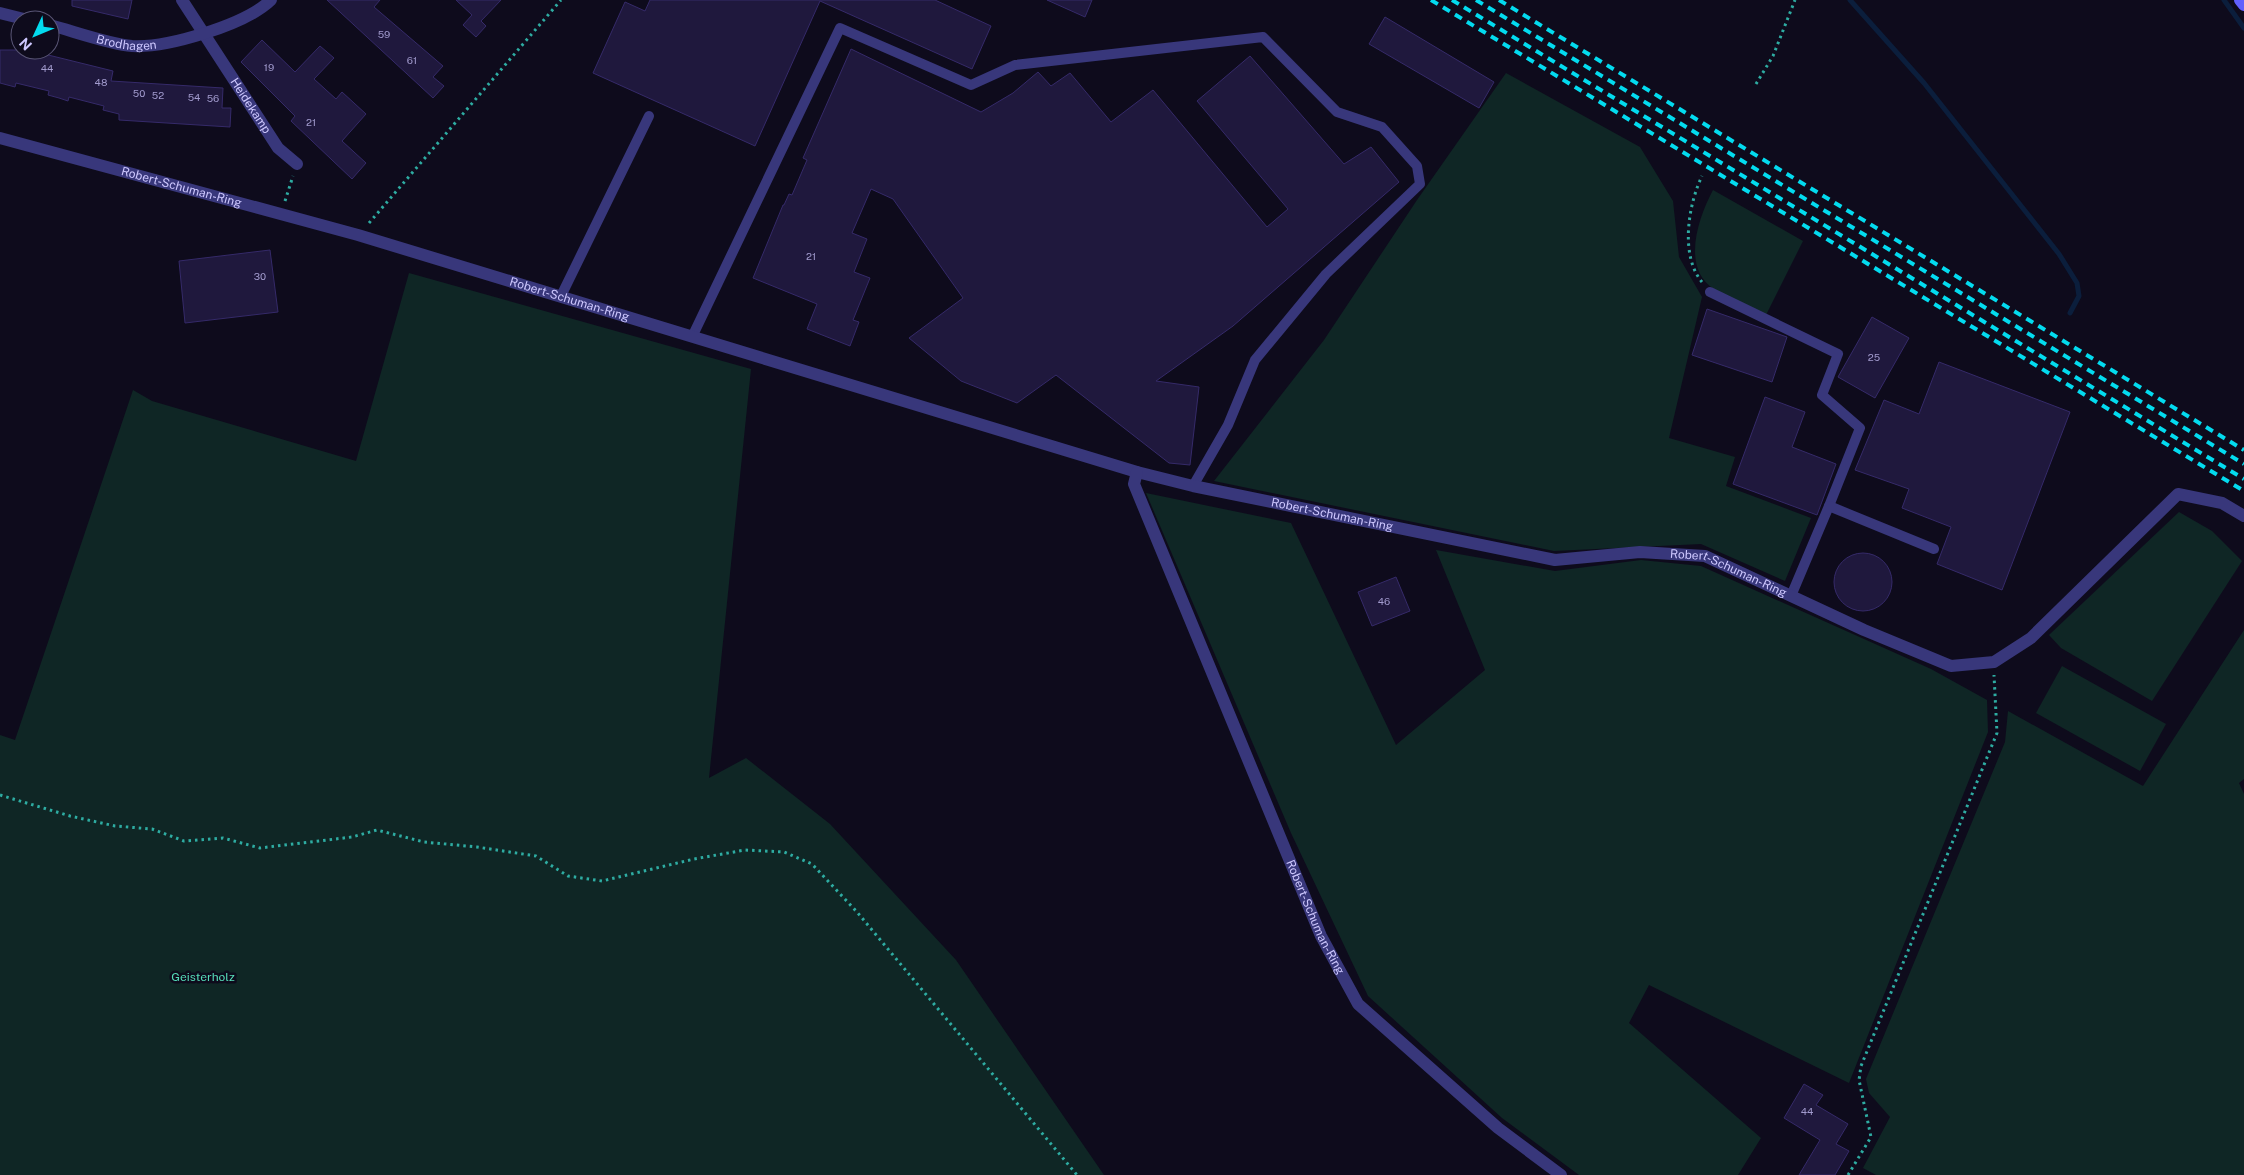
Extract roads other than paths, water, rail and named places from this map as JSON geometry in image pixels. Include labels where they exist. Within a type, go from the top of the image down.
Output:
[{"type":"main road","points":[[2240,0],[2244,5]]},
{"type":"street","name":"Heidekamp","points":[[182,0],[278,148],[297,164]]},
{"type":"street","name":"Brodhagen","points":[[60,28],[130,46],[153,45],[236,23],[271,0]]},
{"type":"street","name":"Robert-Schuman-Ring","points":[[0,138],[358,235],[693,335],[1136,472],[1193,486],[1555,560],[1640,552],[1705,556],[1864,630],[1951,666],[1994,662],[2032,638],[2178,494],[2222,503],[2244,516]]},
{"type":"street","name":"Robert-Schuman-Ring","points":[[1136,472],[1134,484],[1318,927],[1358,1004],[1498,1128],[1561,1175]]},
{"type":"lane","points":[[693,335],[840,28],[971,85],[1015,65],[1263,37],[1337,112],[1382,127],[1417,166],[1420,184],[1326,274],[1256,360],[1228,425],[1193,486]]},
{"type":"lane","points":[[561,296],[649,116]]},
{"type":"lane","points":[[1710,292],[1838,354],[1822,395],[1860,428],[1791,596]]},
{"type":"lane","points":[[1829,506],[1934,549]]},
{"type":"waterway","points":[[1850,0],[1924,83],[2059,254],[2077,283],[2079,296],[2070,313]]},
{"type":"waterway","points":[[2224,0],[2244,28]]},
{"type":"railway","points":[[1431,0],[2244,491]]},
{"type":"railway","points":[[1452,0],[2244,479]]},
{"type":"railway","points":[[1476,0],[2244,464]]},
{"type":"railway","points":[[1499,0],[2244,450]]},
{"type":"park label","name":"Geisterholz","points":[[203,977]]}]
